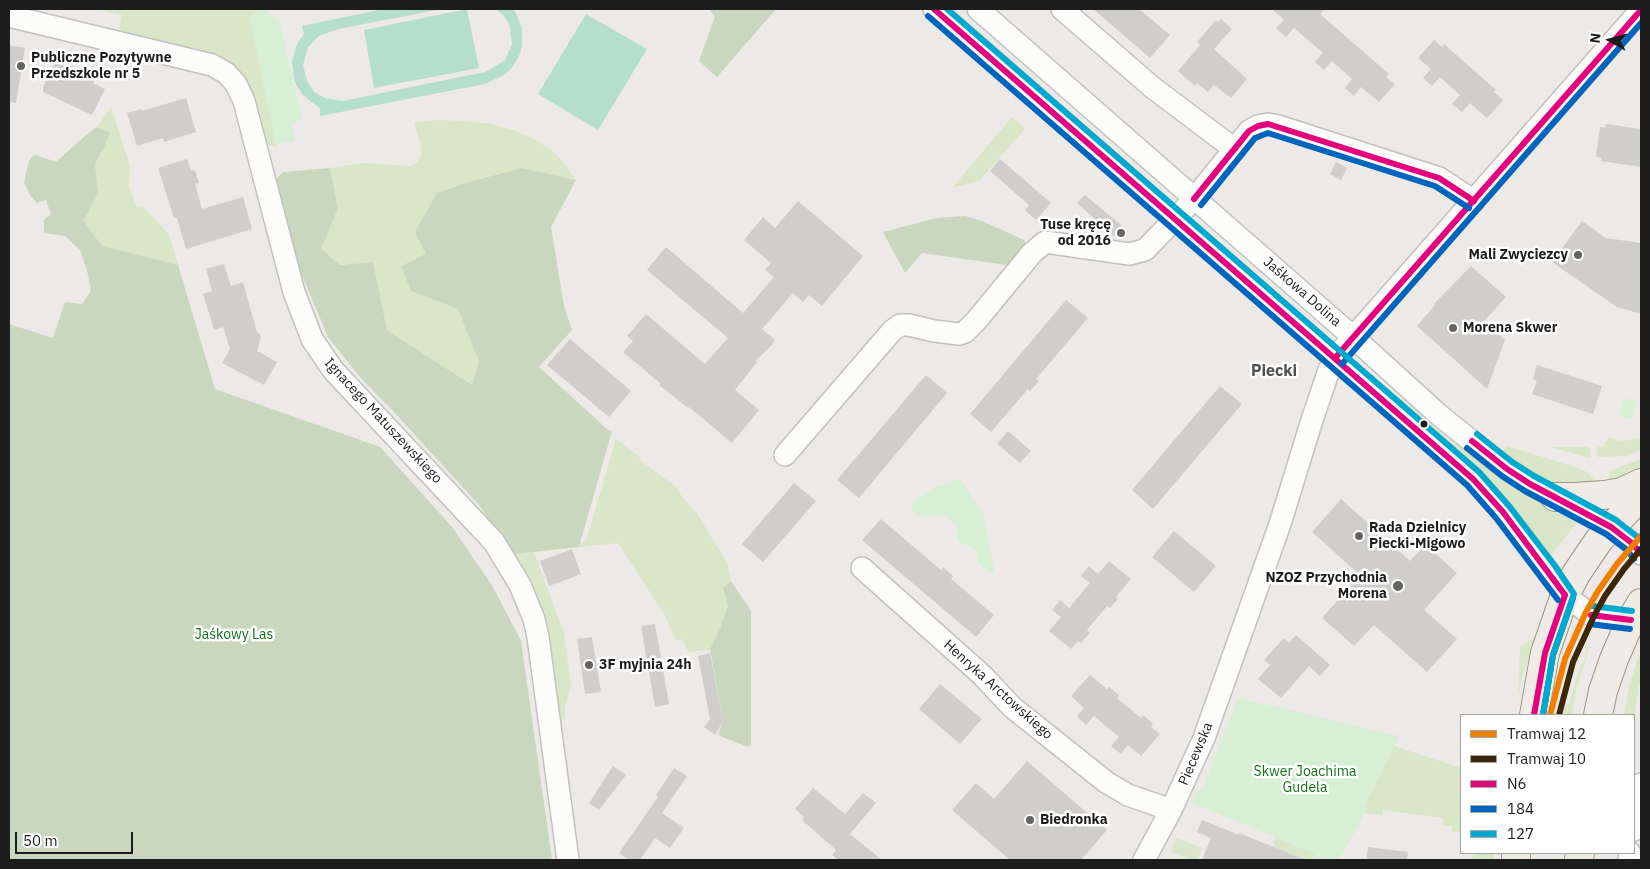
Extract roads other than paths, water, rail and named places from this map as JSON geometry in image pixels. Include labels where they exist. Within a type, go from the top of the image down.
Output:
[{"type":"main road","points":[[1555,497],[1604,495],[1622,492],[1641,483]]},
{"type":"main road","points":[[1534,714],[1545,653],[1565,595],[1589,553],[1641,496]]},
{"type":"main road","points":[[1598,714],[1603,691],[1614,659],[1636,611]]},
{"type":"street","name":"Jaśkowa Dolina","points":[[934,9],[1473,479],[1503,512],[1565,595],[1591,615],[1636,611]]},
{"type":"street","name":"Jaśkowa Dolina","points":[[978,9],[1440,415],[1492,457],[1530,484],[1611,527],[1633,544],[1641,554]]},
{"type":"street","points":[[1066,10],[1152,88],[1234,149]]},
{"type":"street","name":"Piecewska","points":[[1144,860],[1171,810],[1207,729],[1280,524],[1312,420],[1335,358],[1641,10]]},
{"type":"street","name":"Ignacego Matuszewskiego","points":[[9,16],[212,65],[226,73],[236,84],[244,102],[294,292],[312,340],[333,370],[494,542],[520,585],[534,619],[538,637],[568,860]]},
{"type":"street","points":[[785,455],[892,331],[900,326],[909,325],[934,331],[959,334],[965,332],[976,322],[1032,254],[1045,242],[1129,254],[1145,250],[1194,199],[1249,131],[1258,126],[1268,124],[1439,178],[1474,201]]},
{"type":"street","name":"Henryka Arctowskiego","points":[[862,568],[982,675],[1012,707],[1106,782],[1128,795],[1171,810]]},
{"type":"street","points":[[1635,823],[1641,784]]},
{"type":"tram line","name":"12","points":[[1550,714],[1565,659],[1586,612],[1617,564],[1641,536]]},
{"type":"tram line","name":"10","points":[[1559,714],[1573,662],[1594,616],[1605,596],[1641,549]]},
{"type":"place","name":"Publiczne Pozytywne Przedszkole nr 5","points":[[21,66]]},
{"type":"place","name":"Tuse kręcę od 2016","points":[[1121,233]]},
{"type":"place","name":"Mali Zwyciezcy","points":[[1578,255]]},
{"type":"place","name":"Morena Skwer","points":[[1453,328]]},
{"type":"place","name":"Rada Dzielnicy Piecki-Migowo","points":[[1359,536]]},
{"type":"place","name":"NZOZ Przychodnia Morena","points":[[1398,586]]},
{"type":"place","name":"3F myjnia 24h","points":[[589,665]]},
{"type":"place","name":"Biedronka","points":[[1030,820]]},
{"type":"district","name":"Piecki","points":[[1274,371]]},
{"type":"park label","name":"Jaśkowy Las","points":[[234,635]]},
{"type":"park label","name":"Skwer Joachima Gudela","points":[[1305,780]]}]
